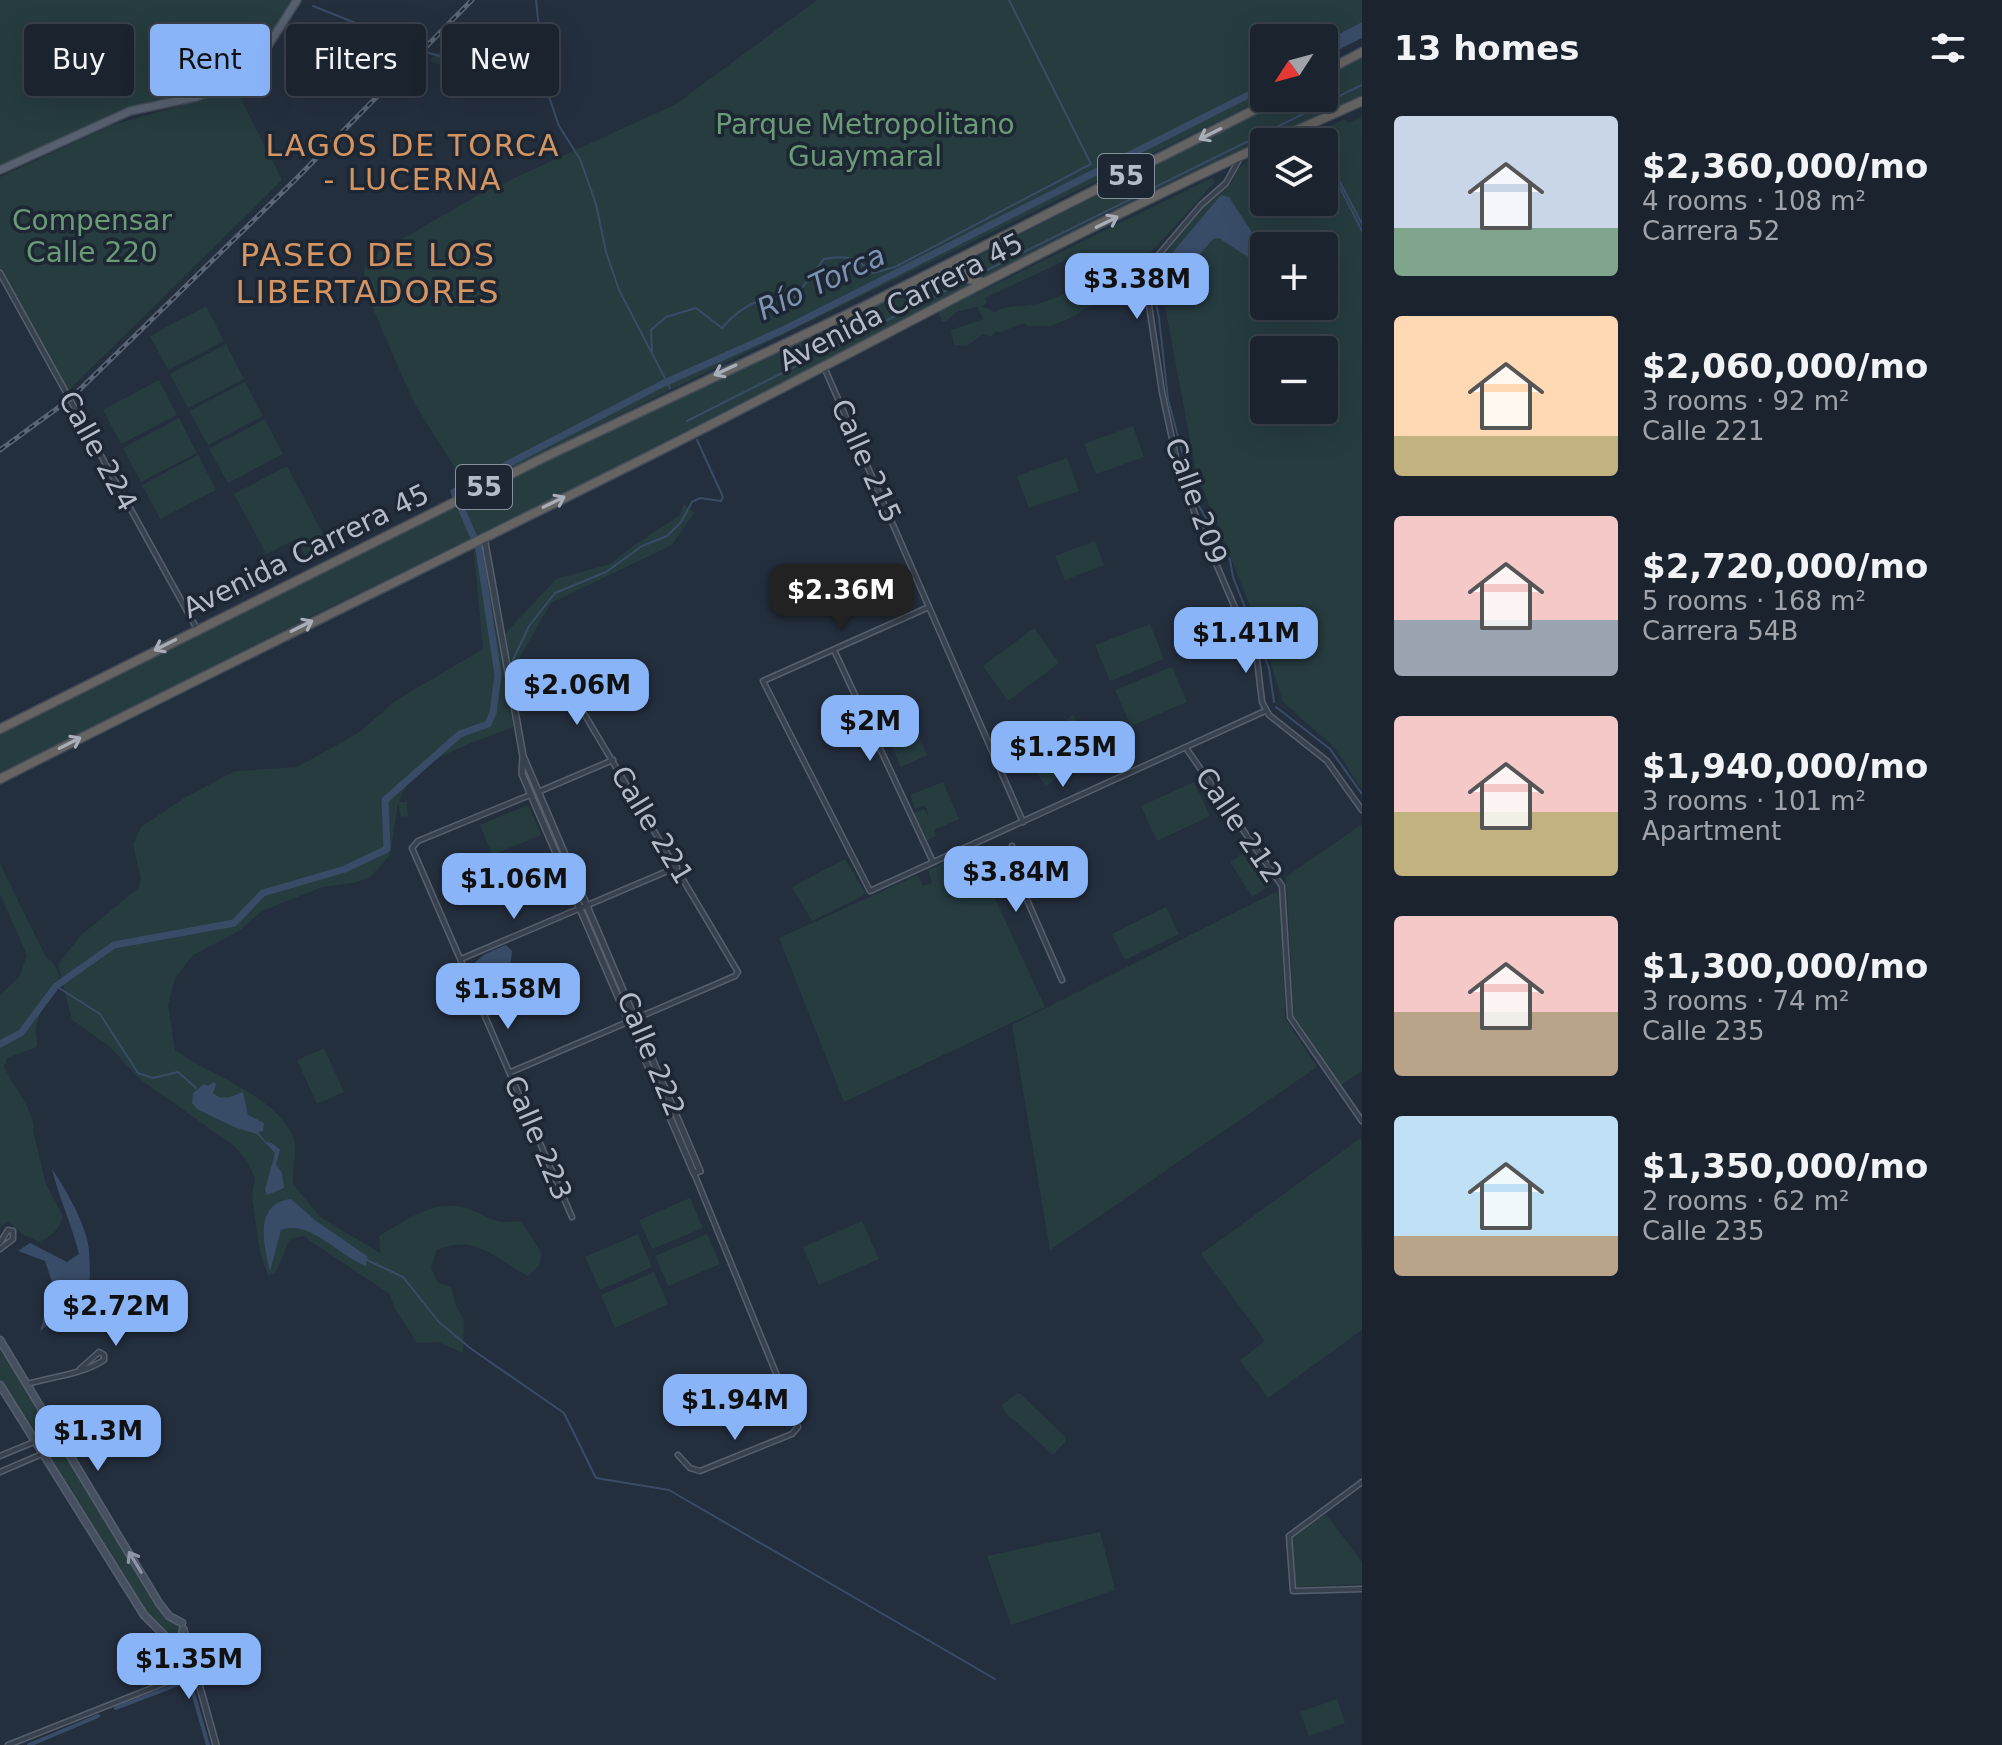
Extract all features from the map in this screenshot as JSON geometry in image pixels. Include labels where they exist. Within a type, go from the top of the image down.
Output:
[{"type":"highway","points":[[1338,65],[1362,52]]},
{"type":"highway","points":[[1302,128],[1362,101]]},
{"type":"highway","name":"Avenida Carrera 45","points":[[0,729],[559,450],[972,253],[1250,112]]},
{"type":"highway","name":"Avenida Carrera 45","points":[[0,779],[1250,152]]},
{"type":"highway","points":[[972,253],[962,267],[965,278],[975,283],[987,281]]},
{"type":"main road","points":[[0,170],[130,111],[196,97],[234,82],[266,49],[297,0]]},
{"type":"main road","points":[[0,1340],[159,1603],[182,1626],[181,1638],[172,1640]]},
{"type":"main road","points":[[0,1385],[144,1615],[172,1640],[189,1649]]},
{"type":"street","name":"Calle 209","points":[[1241,156],[1229,180],[1201,205],[1146,267],[1142,278],[1177,462],[1189,499],[1257,659],[1265,711]]},
{"type":"street","points":[[1216,168],[1226,173],[1229,180]]},
{"type":"street","name":"Calle 224","points":[[0,273],[197,629]]},
{"type":"street","name":"Calle 215","points":[[823,365],[1023,822]]},
{"type":"street","name":"Calle 222","points":[[484,537],[523,756],[636,1019],[798,1423],[792,1434],[700,1471],[690,1468],[678,1455]]},
{"type":"street","points":[[929,607],[763,681],[872,892],[1265,711],[1327,761],[1362,810]]},
{"type":"street","points":[[834,650],[933,863]]},
{"type":"street","name":"Calle 221","points":[[510,686],[564,680],[738,972],[636,1019]]},
{"type":"street","name":"Calle 212","points":[[1186,748],[1282,886],[1290,1017],[1362,1121]]},
{"type":"street","name":"Calle 222","points":[[523,756],[522,774],[628,1022],[697,1172]]},
{"type":"street","points":[[531,795],[613,760]]},
{"type":"street","name":"Calle 223","points":[[531,795],[418,841],[413,851],[572,1217]]},
{"type":"street","points":[[1012,846],[1011,863],[1062,980]]},
{"type":"street","points":[[461,959],[677,867]]},
{"type":"street","points":[[511,1072],[636,1019]]},
{"type":"street","points":[[0,1243],[8,1230],[13,1231],[13,1239],[0,1249]]},
{"type":"street","points":[[27,1384],[80,1369],[101,1363],[104,1355],[99,1352],[80,1369]]},
{"type":"street","points":[[0,1456],[34,1442]]},
{"type":"street","points":[[0,1472],[42,1454]]},
{"type":"street","points":[[1362,1482],[1291,1532],[1293,1591],[1362,1589]]},
{"type":"street","points":[[182,1626],[216,1745]]},
{"type":"street","points":[[12,1744],[195,1671]]},
{"type":"green space","points":[[0,0],[292,0],[270,34],[270,24],[150,24],[150,96],[189,96],[116,112],[0,166]]},
{"type":"green space","name":"Parque Metropolitano Guaymaral","points":[[817,0],[1362,0],[1362,22],[1338,35],[1338,24],[1250,24],[1250,104],[1237,112],[468,489],[413,401],[362,283],[367,259],[482,193],[676,104]]},
{"type":"green space","points":[[436,53],[442,54],[442,66],[430,61]]},
{"type":"green space","points":[[1362,56],[1362,97],[1338,108],[1338,68]]},
{"type":"green space","name":"Compensar Calle 220","points":[[214,96],[240,96],[282,180],[67,392],[0,270],[0,177],[112,125]]},
{"type":"green space","points":[[1258,112],[1329,112],[1293,128],[1250,128],[1250,148],[987,277],[970,280],[965,265]]},
{"type":"green space","points":[[1362,116],[1362,790],[1335,748],[1283,702],[1260,631],[1196,472],[1157,263],[1209,200],[1233,182],[1237,169],[1250,159],[1250,216],[1338,216],[1338,128],[1327,128],[1344,119],[1349,123]]},
{"type":"green space","points":[[1212,178],[1215,182],[1136,269],[1135,280],[1070,318],[1051,326],[1028,326],[1024,323],[996,331],[991,337],[983,334],[967,346],[954,345],[951,330],[984,319],[977,307],[958,311],[946,321],[942,321],[938,312]],"holes":[[[1079,254],[1084,281],[1062,295],[1037,304],[1009,307],[994,313],[982,307],[987,302],[985,298]]]},
{"type":"green space","points":[[962,261],[967,282],[973,284],[648,453],[324,610],[0,773],[0,733],[459,504]]},
{"type":"green space","points":[[206,306],[224,341],[168,370],[150,336]]},
{"type":"green space","points":[[226,344],[244,379],[188,408],[170,374]]},
{"type":"green space","points":[[159,380],[177,415],[121,444],[103,410]]},
{"type":"green space","points":[[245,382],[263,416],[208,445],[189,411]]},
{"type":"green space","points":[[179,418],[197,453],[141,482],[123,448]]},
{"type":"green space","points":[[265,419],[283,454],[228,483],[209,449]]},
{"type":"green space","points":[[1133,426],[1144,457],[1096,474],[1084,444]]},
{"type":"green space","points":[[198,455],[216,490],[160,519],[142,485]]},
{"type":"green space","points":[[1067,458],[1079,491],[1029,508],[1017,476]]},
{"type":"green space","points":[[287,466],[329,545],[306,557],[296,539],[266,554],[234,494]]},
{"type":"green space","points":[[684,504],[694,513],[672,545],[551,603],[506,681],[513,727],[447,754],[417,774],[399,802],[407,802],[408,816],[401,817],[398,803],[390,855],[370,877],[353,883],[322,887],[262,911],[239,931],[193,955],[175,978],[168,1005],[175,1050],[256,1097],[283,1120],[294,1140],[293,1184],[320,1217],[380,1253],[379,1236],[429,1209],[461,1207],[502,1222],[521,1221],[542,1254],[539,1266],[528,1276],[474,1246],[463,1244],[437,1250],[431,1267],[437,1282],[451,1287],[456,1306],[464,1319],[463,1353],[438,1342],[417,1343],[395,1309],[390,1294],[303,1236],[290,1239],[275,1274],[268,1275],[260,1252],[252,1197],[255,1178],[247,1161],[234,1146],[140,1079],[109,1046],[72,1020],[58,965],[80,936],[138,888],[141,880],[133,844],[141,827],[186,797],[235,771],[297,767],[360,732],[395,701],[483,649],[474,551],[483,548],[500,639],[556,579],[610,564],[679,516]]},
{"type":"green space","points":[[1095,541],[1104,565],[1065,580],[1055,556]]},
{"type":"green space","points":[[1150,624],[1164,659],[1110,681],[1095,645]]},
{"type":"green space","points":[[1034,628],[1059,663],[1008,701],[983,666]]},
{"type":"green space","points":[[1172,667],[1187,702],[1131,726],[1115,690]]},
{"type":"green space","points":[[907,706],[927,755],[901,767],[879,718]]},
{"type":"green space","points":[[1073,715],[1097,749],[1046,786],[1021,753]]},
{"type":"green space","points":[[943,782],[959,819],[934,830],[936,836],[926,841],[912,814],[924,809],[929,816],[925,805],[915,809],[910,795]]},
{"type":"green space","points":[[1194,782],[1210,816],[1157,841],[1141,806]]},
{"type":"green space","points":[[528,805],[541,835],[492,855],[480,825]]},
{"type":"green space","points":[[1362,824],[1362,1071],[1341,1085],[1294,1016],[1286,877]]},
{"type":"green space","points":[[1251,848],[1273,884],[1252,897],[1230,862]]},
{"type":"green space","points":[[972,849],[1045,1007],[844,1102],[779,938],[918,875],[923,886],[932,883],[928,870],[945,862],[947,865],[956,862],[955,857]]},
{"type":"green space","points":[[845,859],[866,894],[812,921],[792,887]]},
{"type":"green space","points":[[0,864],[46,957],[59,975],[58,984],[38,1018],[37,1047],[7,1058],[4,1067],[31,1116],[46,1184],[63,1216],[54,1232],[39,1242],[22,1234],[8,1221],[0,1227],[0,995],[20,976],[27,955],[0,894]]},
{"type":"green space","points":[[1276,892],[1281,899],[1285,1018],[1317,1067],[1050,1250],[1012,1025]]},
{"type":"green space","points":[[1166,907],[1179,934],[1125,960],[1112,934]]},
{"type":"green space","points":[[324,1048],[344,1092],[317,1104],[297,1060]]},
{"type":"green space","points":[[1361,1138],[1362,1330],[1268,1398],[1240,1360],[1265,1341],[1201,1254]]},
{"type":"green space","points":[[690,1198],[703,1228],[652,1249],[639,1220]]},
{"type":"green space","points":[[862,1221],[879,1259],[819,1285],[803,1247]]},
{"type":"green space","points":[[638,1234],[652,1267],[600,1290],[585,1257]]},
{"type":"green space","points":[[707,1234],[720,1264],[668,1286],[655,1256]]},
{"type":"green space","points":[[654,1272],[668,1304],[615,1328],[601,1295]]},
{"type":"green space","points":[[0,1344],[158,1605],[179,1624],[179,1636],[167,1635],[146,1614],[0,1379]]},
{"type":"green space","points":[[1021,1394],[1065,1437],[1065,1442],[1053,1455],[1005,1412],[1002,1405]]},
{"type":"green space","points":[[1326,1514],[1362,1562],[1362,1584],[1296,1587],[1292,1533]]},
{"type":"green space","points":[[1100,1532],[1115,1590],[1011,1625],[987,1556]]},
{"type":"green space","points":[[1337,1699],[1345,1723],[1309,1736],[1300,1712]]},
{"type":"water","points":[[1362,22],[1362,38],[1338,50],[1338,35]]},
{"type":"water","points":[[1221,195],[1229,197],[1252,232],[1250,258],[1219,238],[1213,239],[1182,275],[1168,276],[1165,266],[1168,258]]},
{"type":"water","points":[[506,945],[512,951],[509,976],[490,985],[481,985],[475,978],[472,965],[485,954]]},
{"type":"water","points":[[214,1082],[213,1093],[220,1097],[243,1092],[248,1115],[264,1123],[263,1131],[258,1132],[266,1142],[280,1150],[276,1164],[282,1173],[284,1188],[267,1195],[265,1190],[275,1153],[257,1134],[234,1127],[197,1109],[192,1103],[193,1093],[204,1084],[208,1086]]},
{"type":"water","points":[[52,1169],[81,1221],[89,1255],[91,1304],[81,1306],[65,1331],[53,1321],[40,1331],[50,1297],[56,1294],[45,1261],[18,1251],[30,1243],[67,1262],[79,1254]]},
{"type":"water","points":[[291,1199],[316,1221],[367,1256],[366,1266],[314,1234],[292,1228],[281,1230],[270,1271],[264,1238],[266,1217],[279,1202]]},
{"type":"waterway","points":[[536,0],[545,85],[559,126],[580,159],[596,204],[606,252],[619,290],[670,388]]},
{"type":"waterway","points":[[652,351],[651,330],[666,317],[696,308],[722,328],[754,303],[795,297],[824,259],[850,258],[873,273],[895,267],[1091,164],[1009,0]]},
{"type":"waterway","points":[[313,6],[358,24]]},
{"type":"waterway","points":[[429,53],[442,57]]},
{"type":"waterway","points":[[979,274],[1362,85]]},
{"type":"waterway","name":"Río Torca","points":[[0,1044],[21,1033],[56,986],[114,945],[234,923],[263,893],[345,869],[387,849],[385,800],[460,734],[488,724],[493,713],[498,675],[479,549],[454,492],[662,384],[783,330],[1250,94]]},
{"type":"waterway","points":[[1338,178],[1362,224]]},
{"type":"waterway","points":[[1338,184],[1362,231]]},
{"type":"waterway","points":[[1166,273],[1149,269],[1159,318],[1168,399],[1199,506],[1230,560],[1233,577],[1269,668],[1274,702]]},
{"type":"waterway","points":[[824,352],[959,284]]},
{"type":"waterway","points":[[687,421],[812,358]]},
{"type":"waterway","points":[[513,660],[529,626],[555,593],[606,572],[642,546],[667,536],[681,522],[692,502],[700,498],[721,501],[723,497],[697,440]]},
{"type":"waterway","points":[[1276,707],[1330,749],[1362,794]]},
{"type":"waterway","points":[[56,986],[100,1014],[138,1073],[153,1078],[178,1072],[196,1088]]},
{"type":"waterway","points":[[365,1259],[403,1277],[439,1322],[470,1348],[564,1413],[596,1478],[669,1490],[995,1679]]},
{"type":"waterway","points":[[116,1708],[184,1682],[192,1689],[208,1745]]},
{"type":"waterway","points":[[29,1745],[98,1716]]},
{"type":"railway","points":[[0,450],[70,399],[295,180],[472,0]]},
{"type":"district","name":"LAGOS DE TORCA - LUCERNA","points":[[413,162]]},
{"type":"district","name":"PASEO DE LOS LIBERTADORES","points":[[368,274]]}]
